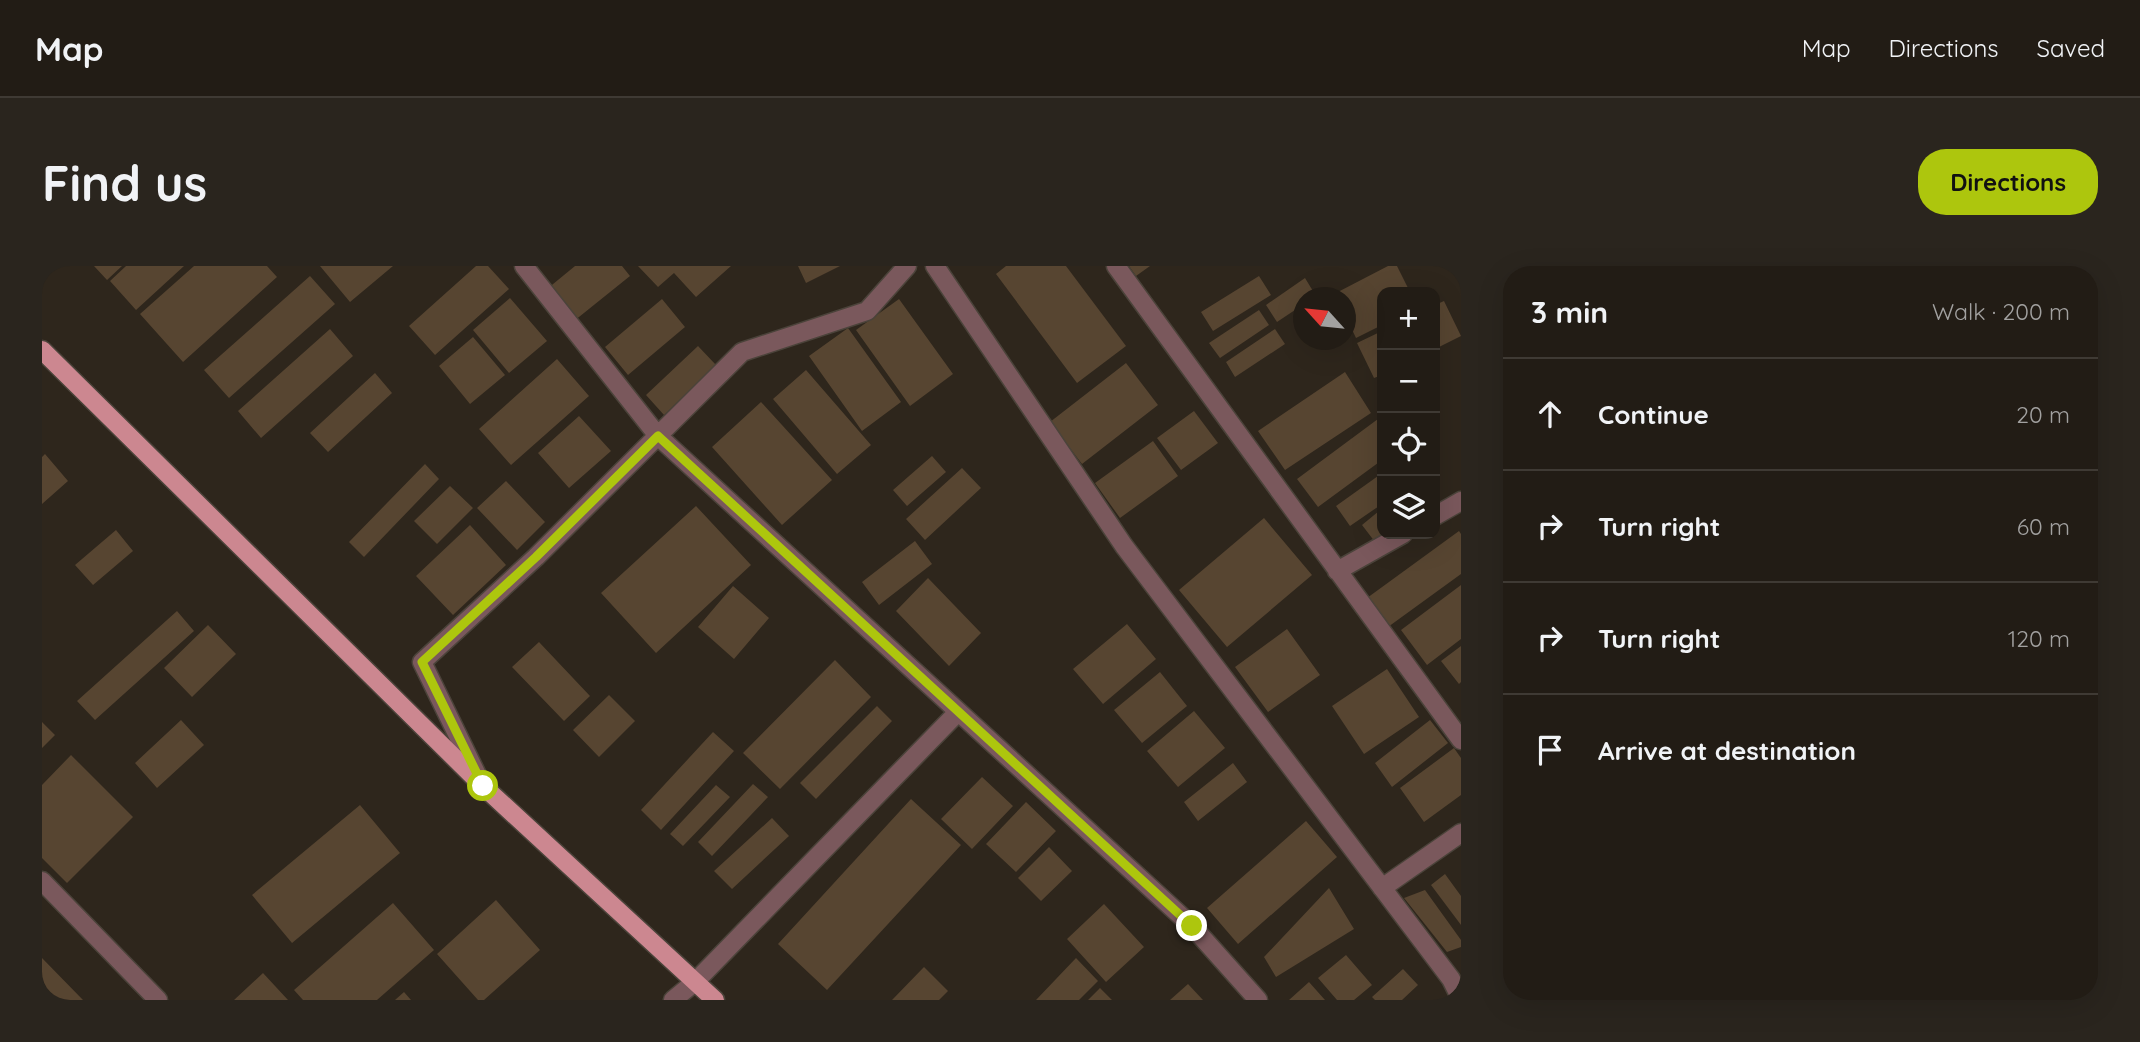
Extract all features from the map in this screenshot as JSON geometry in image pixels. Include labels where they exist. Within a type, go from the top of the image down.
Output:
[{"type":"main road","points":[[42,350],[483,786],[715,1000]]},
{"type":"street","points":[[524,266],[658,436],[1192,926],[1258,1000]]},
{"type":"street","points":[[483,786],[422,662],[536,557],[742,352],[867,311],[907,266]]},
{"type":"street","points":[[935,266],[1125,546],[1451,979],[1461,999]]},
{"type":"street","points":[[1116,266],[1461,740]]},
{"type":"street","points":[[1440,513],[1461,501]]},
{"type":"street","points":[[1337,571],[1394,539]]},
{"type":"street","points":[[673,1000],[696,981],[958,712]]},
{"type":"street","points":[[1382,888],[1461,833]]},
{"type":"street","points":[[42,881],[158,1000]]},
{"type":"building","points":[[94,266],[122,266],[107,280]]},
{"type":"building","points":[[126,266],[184,266],[136,310],[110,281]]},
{"type":"building","points":[[194,266],[267,266],[277,277],[183,362],[140,314]]},
{"type":"building","points":[[320,266],[393,266],[350,302]]},
{"type":"building","points":[[476,266],[488,266],[509,289],[435,355],[409,326]]},
{"type":"building","points":[[575,266],[622,266],[630,276],[574,321],[547,289]]},
{"type":"building","points":[[638,266],[731,266],[696,297],[674,273],[658,287]]},
{"type":"building","points":[[798,266],[840,266],[806,283]]},
{"type":"building","points":[[1006,266],[1066,266],[1126,346],[1077,383],[996,274]]},
{"type":"building","points":[[1129,266],[1150,266],[1136,276]]},
{"type":"building","points":[[1388,266],[1397,266],[1408,287],[1377,287],[1377,328],[1356,338],[1356,287],[1348,287]]},
{"type":"building","points":[[310,276],[335,304],[229,398],[204,370]]},
{"type":"building","points":[[1259,276],[1271,295],[1213,331],[1201,312]]},
{"type":"building","points":[[1305,278],[1310,287],[1293,287],[1293,311],[1277,322],[1266,305]]},
{"type":"building","points":[[510,298],[547,341],[509,373],[473,330]]},
{"type":"building","points":[[662,299],[685,327],[628,375],[605,347]]},
{"type":"building","points":[[899,299],[953,374],[910,406],[856,330]]},
{"type":"building","points":[[1444,301],[1461,336],[1440,346],[1440,303]]},
{"type":"building","points":[[1259,310],[1269,325],[1220,358],[1209,343]]},
{"type":"building","points":[[848,328],[901,402],[862,431],[809,356]]},
{"type":"building","points":[[330,329],[353,356],[261,438],[238,411]]},
{"type":"building","points":[[1275,329],[1285,344],[1235,377],[1226,362]]},
{"type":"building","points":[[1377,333],[1377,377],[1374,378],[1357,343]]},
{"type":"building","points":[[473,337],[505,375],[470,404],[439,366]]},
{"type":"building","points":[[698,346],[716,365],[664,415],[646,395]]},
{"type":"building","points":[[557,359],[589,396],[511,465],[479,429]]},
{"type":"building","points":[[1126,363],[1158,405],[1082,464],[1050,422]]},
{"type":"building","points":[[806,370],[871,445],[837,474],[773,399]]},
{"type":"building","points":[[1345,372],[1371,413],[1285,470],[1258,431]]},
{"type":"building","points":[[375,373],[392,393],[328,452],[310,433]]},
{"type":"building","points":[[761,402],[832,480],[782,525],[712,447]]},
{"type":"building","points":[[1194,411],[1218,443],[1181,470],[1157,438]]},
{"type":"building","points":[[579,416],[611,451],[569,488],[538,453]]},
{"type":"building","points":[[1377,420],[1377,464],[1318,507],[1297,479]]},
{"type":"building","points":[[1153,441],[1178,476],[1120,518],[1095,483]]},
{"type":"building","points":[[45,454],[68,481],[42,504],[42,457]]},
{"type":"building","points":[[932,456],[946,472],[907,506],[893,490]]},
{"type":"building","points":[[425,464],[439,479],[364,557],[349,542]]},
{"type":"building","points":[[962,468],[981,488],[925,540],[906,519]]},
{"type":"building","points":[[1377,477],[1377,507],[1350,526],[1336,506]]},
{"type":"building","points":[[506,481],[545,522],[517,550],[477,508]]},
{"type":"building","points":[[450,486],[473,508],[437,544],[414,521]]},
{"type":"building","points":[[696,506],[751,565],[656,653],[601,593]]},
{"type":"building","points":[[1377,513],[1379,539],[1375,542],[1362,525]]},
{"type":"building","points":[[1264,518],[1312,575],[1227,647],[1179,590]]},
{"type":"building","points":[[470,525],[506,565],[453,615],[416,576]]},
{"type":"building","points":[[116,530],[133,551],[93,585],[75,565]]},
{"type":"building","points":[[1459,531],[1461,574],[1388,627],[1367,598]]},
{"type":"building","points":[[915,541],[932,564],[879,605],[862,582]]},
{"type":"building","points":[[928,578],[981,633],[949,666],[896,611]]},
{"type":"building","points":[[1461,585],[1461,639],[1427,665],[1401,630]]},
{"type":"building","points":[[733,586],[769,618],[734,659],[698,627]]},
{"type":"building","points":[[177,611],[194,631],[95,720],[77,701]]},
{"type":"building","points":[[1127,624],[1156,659],[1103,704],[1073,669]]},
{"type":"building","points":[[208,625],[236,654],[192,697],[164,668]]},
{"type":"building","points":[[1287,629],[1320,675],[1268,712],[1235,667]]},
{"type":"building","points":[[539,642],[590,696],[564,721],[512,667]]},
{"type":"building","points":[[1461,646],[1461,682],[1459,684],[1441,661]]},
{"type":"building","points":[[835,660],[871,697],[780,789],[743,753]]},
{"type":"building","points":[[1387,669],[1419,717],[1364,754],[1332,706]]},
{"type":"building","points":[[1160,672],[1187,706],[1142,743],[1114,710]]},
{"type":"building","points":[[609,695],[635,721],[599,757],[573,730]]},
{"type":"building","points":[[877,706],[892,721],[816,799],[800,783]]},
{"type":"building","points":[[1194,711],[1225,748],[1178,787],[1147,751]]},
{"type":"building","points":[[181,720],[204,745],[157,788],[135,763]]},
{"type":"building","points":[[1430,720],[1448,743],[1392,787],[1375,763]]},
{"type":"building","points":[[42,722],[55,735],[42,748]]},
{"type":"building","points":[[713,732],[734,751],[661,830],[641,810]]},
{"type":"building","points":[[1454,748],[1461,758],[1461,795],[1424,822],[1400,788]]},
{"type":"building","points":[[71,755],[133,817],[67,883],[42,858],[42,785]]},
{"type":"building","points":[[1233,763],[1247,782],[1198,821],[1184,802]]},
{"type":"building","points":[[982,777],[1013,806],[972,849],[941,819]]},
{"type":"building","points":[[753,784],[768,797],[712,856],[698,842]]},
{"type":"building","points":[[716,785],[730,797],[683,846],[670,834]]},
{"type":"building","points":[[911,799],[961,845],[827,990],[778,944]]},
{"type":"building","points":[[1026,802],[1056,831],[1016,872],[986,844]]},
{"type":"building","points":[[360,805],[400,853],[292,943],[252,895]]},
{"type":"building","points":[[772,818],[789,836],[732,889],[714,871]]},
{"type":"building","points":[[1306,821],[1337,857],[1238,944],[1207,908]]},
{"type":"building","points":[[1049,847],[1072,871],[1041,901],[1018,878]]},
{"type":"building","points":[[1445,874],[1461,896],[1461,925],[1431,885]]},
{"type":"building","points":[[1329,888],[1354,929],[1276,977],[1264,957]]},
{"type":"building","points":[[1425,890],[1461,940],[1461,947],[1447,952],[1404,898]]},
{"type":"building","points":[[496,900],[540,950],[484,1000],[478,1000],[437,954]]},
{"type":"building","points":[[393,903],[434,950],[377,1000],[303,1000],[294,990]]},
{"type":"building","points":[[1104,904],[1144,947],[1106,982],[1067,939]]},
{"type":"building","points":[[1346,955],[1372,985],[1354,1000],[1337,1000],[1318,978]]},
{"type":"building","points":[[42,958],[83,1000],[42,1000]]},
{"type":"building","points":[[1076,958],[1098,981],[1079,1000],[1036,1000]]},
{"type":"building","points":[[924,967],[948,991],[939,1000],[892,1000]]},
{"type":"building","points":[[1403,969],[1418,985],[1402,1000],[1375,1000],[1372,997]]},
{"type":"building","points":[[263,973],[288,1000],[234,1000]]},
{"type":"building","points":[[1309,982],[1325,1000],[1289,1000]]},
{"type":"building","points":[[1188,984],[1203,1000],[1170,1000]]},
{"type":"building","points":[[1100,988],[1112,1000],[1088,1000]]},
{"type":"building","points":[[404,992],[411,1000],[395,1000]]},
{"type":"route","points":[[483,786],[422,662],[536,557],[658,436],[1192,926]]}]
